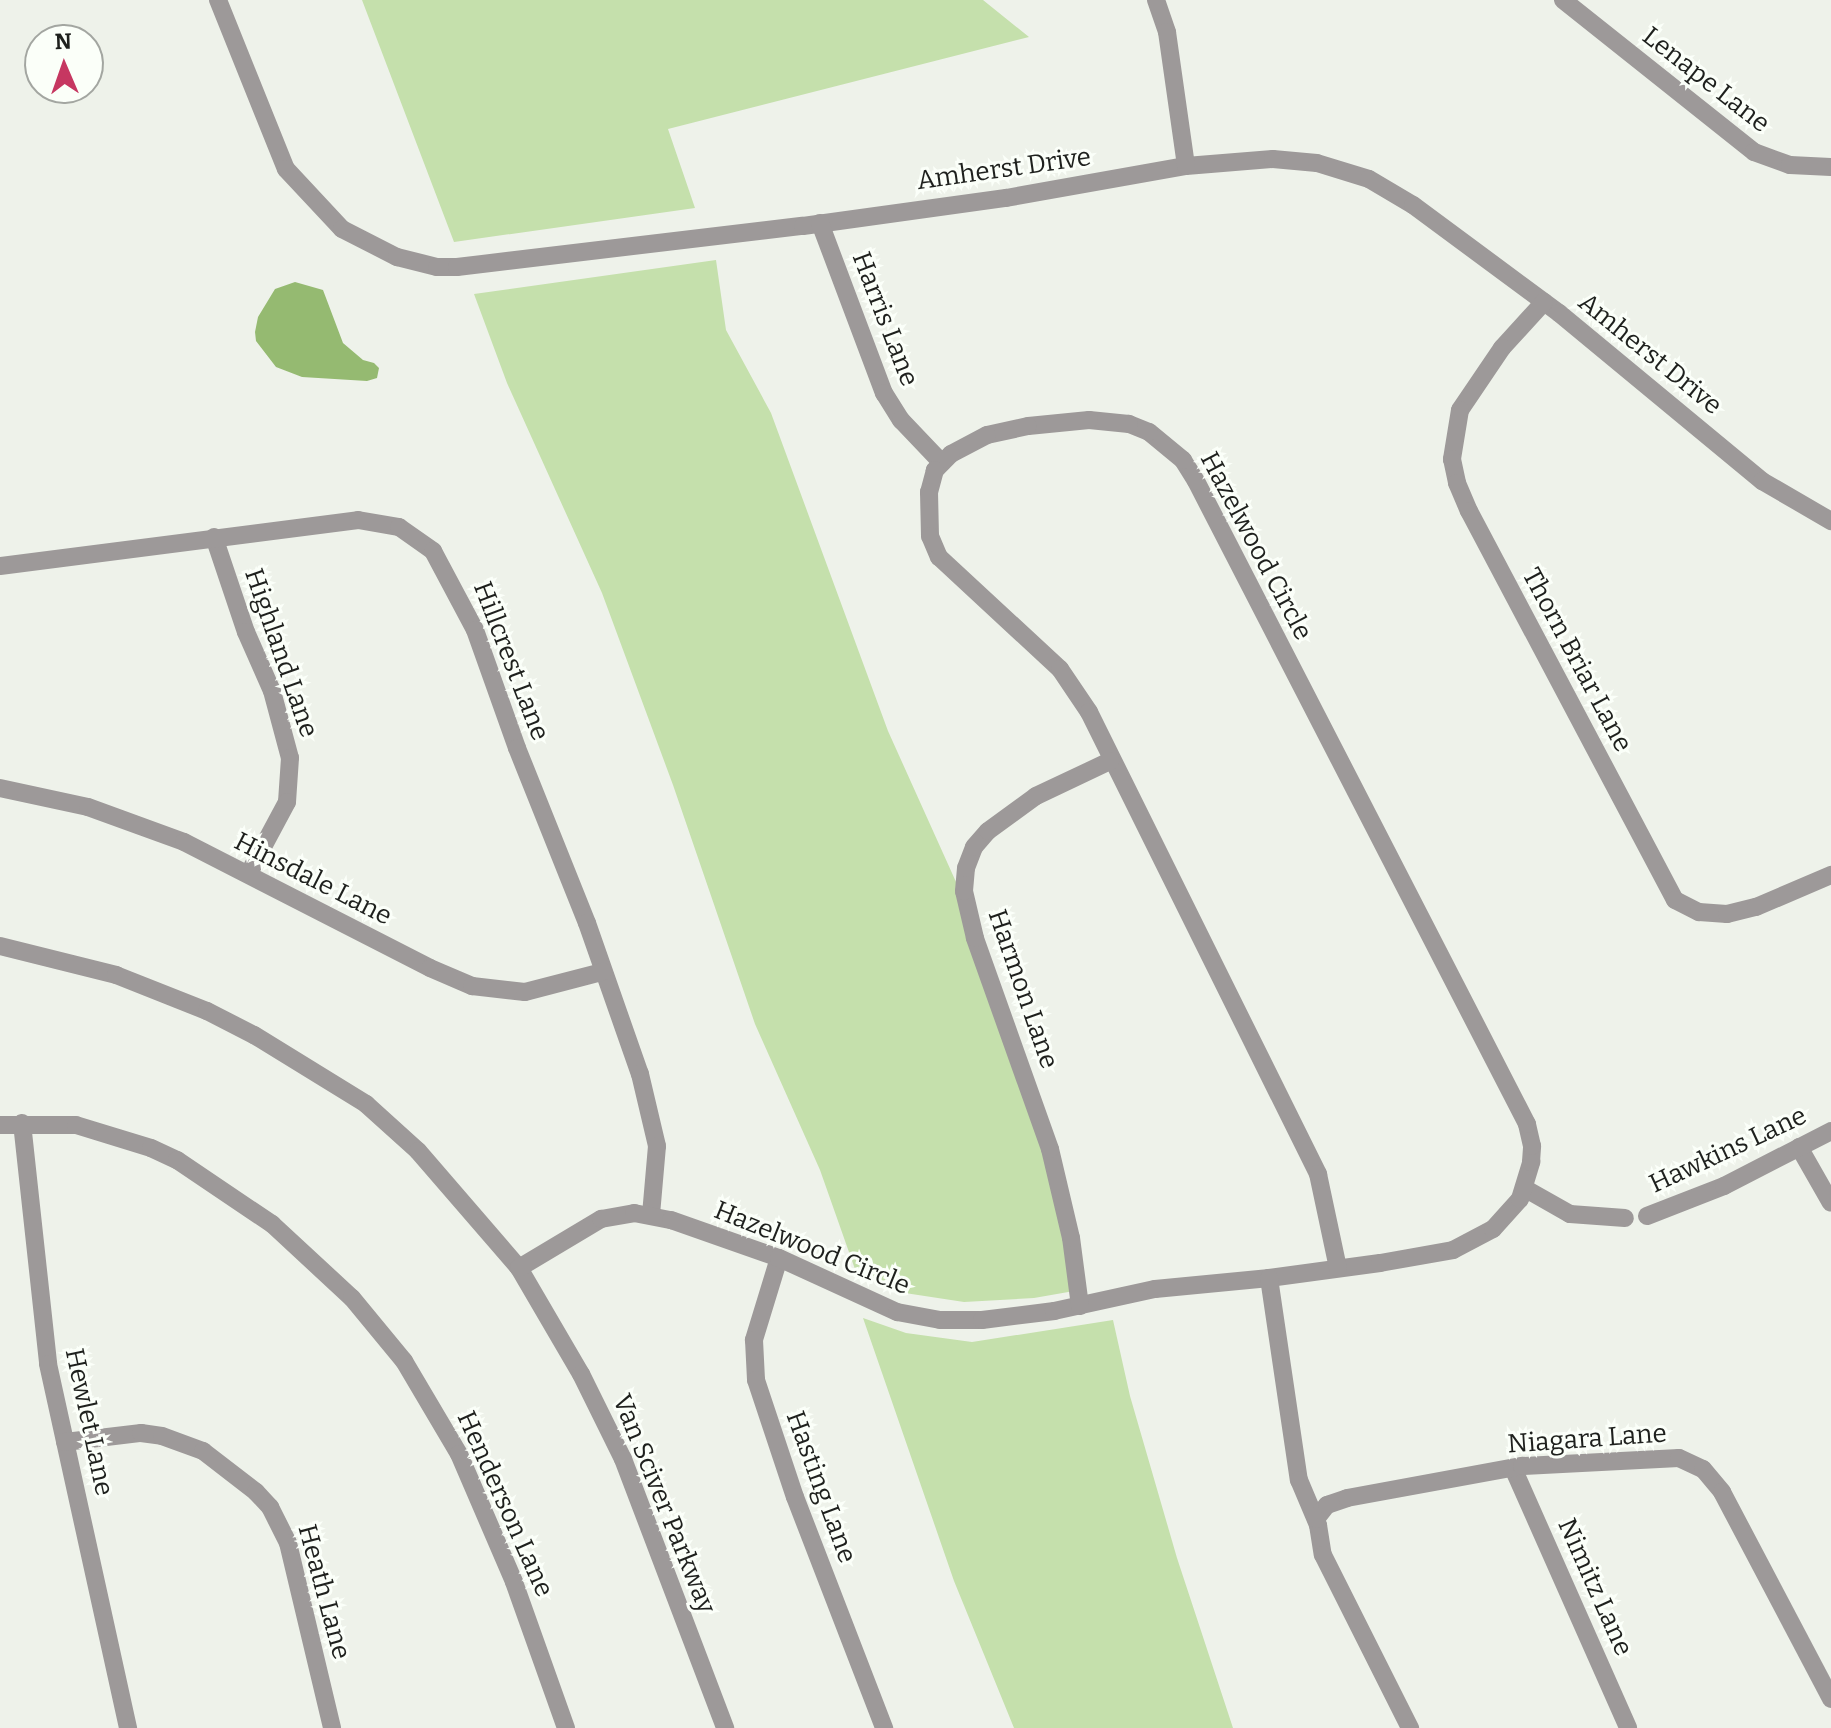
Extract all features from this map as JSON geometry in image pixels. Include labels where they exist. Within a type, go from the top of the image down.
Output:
[{"type":"street","name":"Amherst Drive","points":[[218,0],[286,169],[342,229],[397,257],[437,267],[457,267],[1006,198],[1186,166],[1273,159],[1317,163],[1357,174],[1413,205],[1544,302],[1762,481],[1831,521]]},
{"type":"street","points":[[1156,0],[1167,32],[1186,166]]},
{"type":"street","name":"Lenape Lane","points":[[1563,0],[1754,152],[1790,165],[1831,167]]},
{"type":"street","name":"Harris Lane","points":[[820,223],[884,393],[901,420],[942,463]]},
{"type":"street","name":"Thorn Briar Lane","points":[[1544,302],[1502,348],[1460,410],[1452,459],[1457,483],[1469,511],[1675,900],[1699,912],[1727,914],[1756,907],[1831,875]]},
{"type":"street","name":"Hazelwood Circle","points":[[519,1268],[601,1219],[634,1213],[651,1215],[779,1258],[886,1307],[922,1318],[994,1319],[1080,1306],[1155,1289],[1269,1278],[1431,1255],[1475,1241],[1508,1215],[1524,1188],[1532,1146],[1527,1124],[1414,899],[1323,732],[1183,460],[1149,432],[1129,424],[1089,420],[1028,426],[987,435],[968,443],[942,463]]},
{"type":"street","points":[[942,463],[935,470],[927,514],[930,536],[939,557],[1060,669],[1089,712],[1110,761],[1318,1174],[1338,1268]]},
{"type":"street","name":"Hillcrest Lane","points":[[0,566],[358,520],[399,527],[433,551],[475,630],[517,748],[587,923],[640,1074],[654,1124],[657,1163],[651,1215]]},
{"type":"street","name":"Highland Lane","points":[[214,537],[246,632],[272,691],[290,758],[287,802],[249,873]]},
{"type":"street","name":"Harmon Lane","points":[[1080,1306],[1071,1238],[1050,1149],[975,938],[964,891],[966,868],[974,847],[988,831],[1045,791],[1110,761]]},
{"type":"street","name":"Hinsdale Lane","points":[[0,788],[88,807],[184,842],[430,968],[472,986],[525,992],[602,972]]},
{"type":"street","name":"Van Sciver Parkway","points":[[0,946],[73,962],[163,992],[254,1035],[318,1073],[396,1127],[519,1268],[581,1374],[623,1459],[725,1728]]},
{"type":"street","name":"Hewlet Lane","points":[[22,1123],[48,1364],[128,1728]]},
{"type":"street","name":"Henderson Lane","points":[[0,1125],[76,1125],[101,1131],[177,1160],[272,1224],[352,1298],[404,1361],[459,1454],[514,1582],[566,1728]]},
{"type":"street","name":"Hawkins Lane","points":[[1647,1216],[1724,1186],[1831,1131]]},
{"type":"street","points":[[1799,1147],[1831,1203]]},
{"type":"street","name":"Hawkins Lane","points":[[1524,1188],[1570,1214],[1625,1218]]},
{"type":"street","name":"Hasting Lane","points":[[779,1258],[754,1340],[756,1380],[795,1497],[884,1728]]},
{"type":"street","points":[[1269,1278],[1280,1333],[1291,1446],[1299,1480],[1316,1519],[1323,1555],[1410,1728]]},
{"type":"street","name":"Heath Lane","points":[[65,1442],[141,1433],[162,1436],[203,1451],[256,1492],[270,1507],[288,1543],[332,1728]]},
{"type":"street","name":"Niagara Lane","points":[[1316,1519],[1327,1505],[1347,1498],[1513,1468],[1665,1456],[1703,1469],[1729,1504],[1831,1699]]},
{"type":"street","name":"Nimitz Lane","points":[[1513,1468],[1628,1728]]},
{"type":"shaded area","points":[[362,0],[983,0],[1029,37],[668,129],[695,208],[454,242]]},
{"type":"shaded area","points":[[716,260],[726,330],[771,413],[888,731],[970,913],[1043,1126],[1074,1291],[1034,1298],[964,1302],[905,1293],[856,1272],[820,1170],[755,1024],[673,785],[602,593],[507,383],[474,294]]},
{"type":"shaded area","points":[[295,282],[323,290],[343,343],[363,360],[379,368],[377,378],[367,381],[302,377],[276,367],[256,341],[258,317],[275,289]]},
{"type":"shaded area","points":[[863,1318],[906,1333],[972,1342],[1113,1320],[1130,1396],[1177,1558],[1233,1728],[1014,1728],[954,1581]]}]
